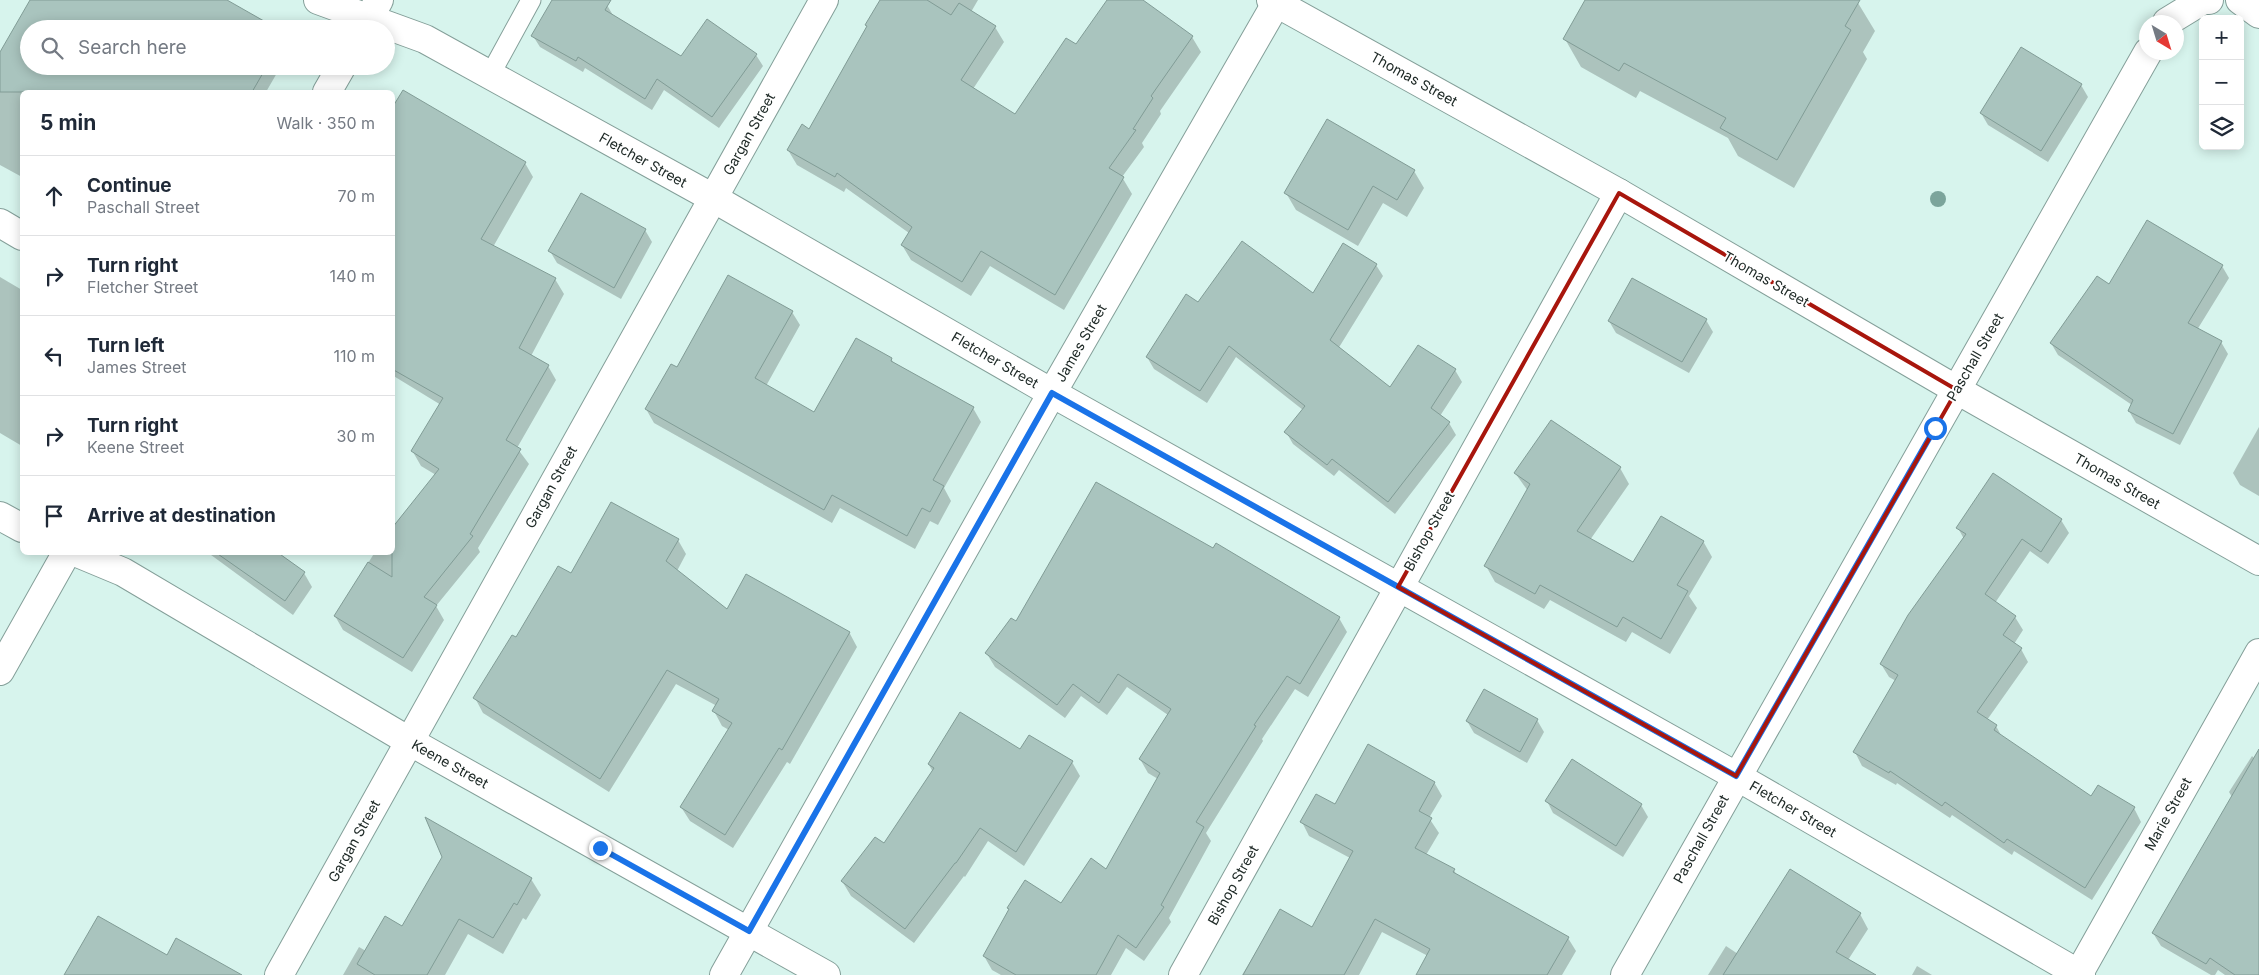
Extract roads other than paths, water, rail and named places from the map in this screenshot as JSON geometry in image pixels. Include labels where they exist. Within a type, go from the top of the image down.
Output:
[{"type":"street","name":"Fletcher Street","points":[[318,0],[370,16]]},
{"type":"street","name":"Gargan Street","points":[[279,975],[824,0]]},
{"type":"street","points":[[2178,15],[2203,0],[2209,0]]},
{"type":"street","points":[[2240,0],[2259,14]]},
{"type":"street","name":"Thomas Street","points":[[1275,1],[1619,193],[1957,390],[2259,561]]},
{"type":"street","name":"James Street","points":[[724,975],[1275,1]]},
{"type":"street","name":"Fletcher Street","points":[[395,26],[425,39],[713,198],[1052,393],[1736,776],[2080,975]]},
{"type":"street","name":"Paschall Street","points":[[1625,975],[1736,776],[2143,60]]},
{"type":"street","points":[[328,90],[337,75]]},
{"type":"street","name":"Bishop Street","points":[[1183,975],[1619,193]]},
{"type":"street","points":[[0,223],[20,235]]},
{"type":"street","points":[[0,516],[20,527]]},
{"type":"street","points":[[0,671],[65,555]]},
{"type":"street","name":"Keene Street","points":[[82,555],[123,572],[409,741],[826,975]]},
{"type":"street","name":"Marie Street","points":[[2080,975],[2259,653]]},
{"type":"lane","points":[[490,75],[530,0]]}]
